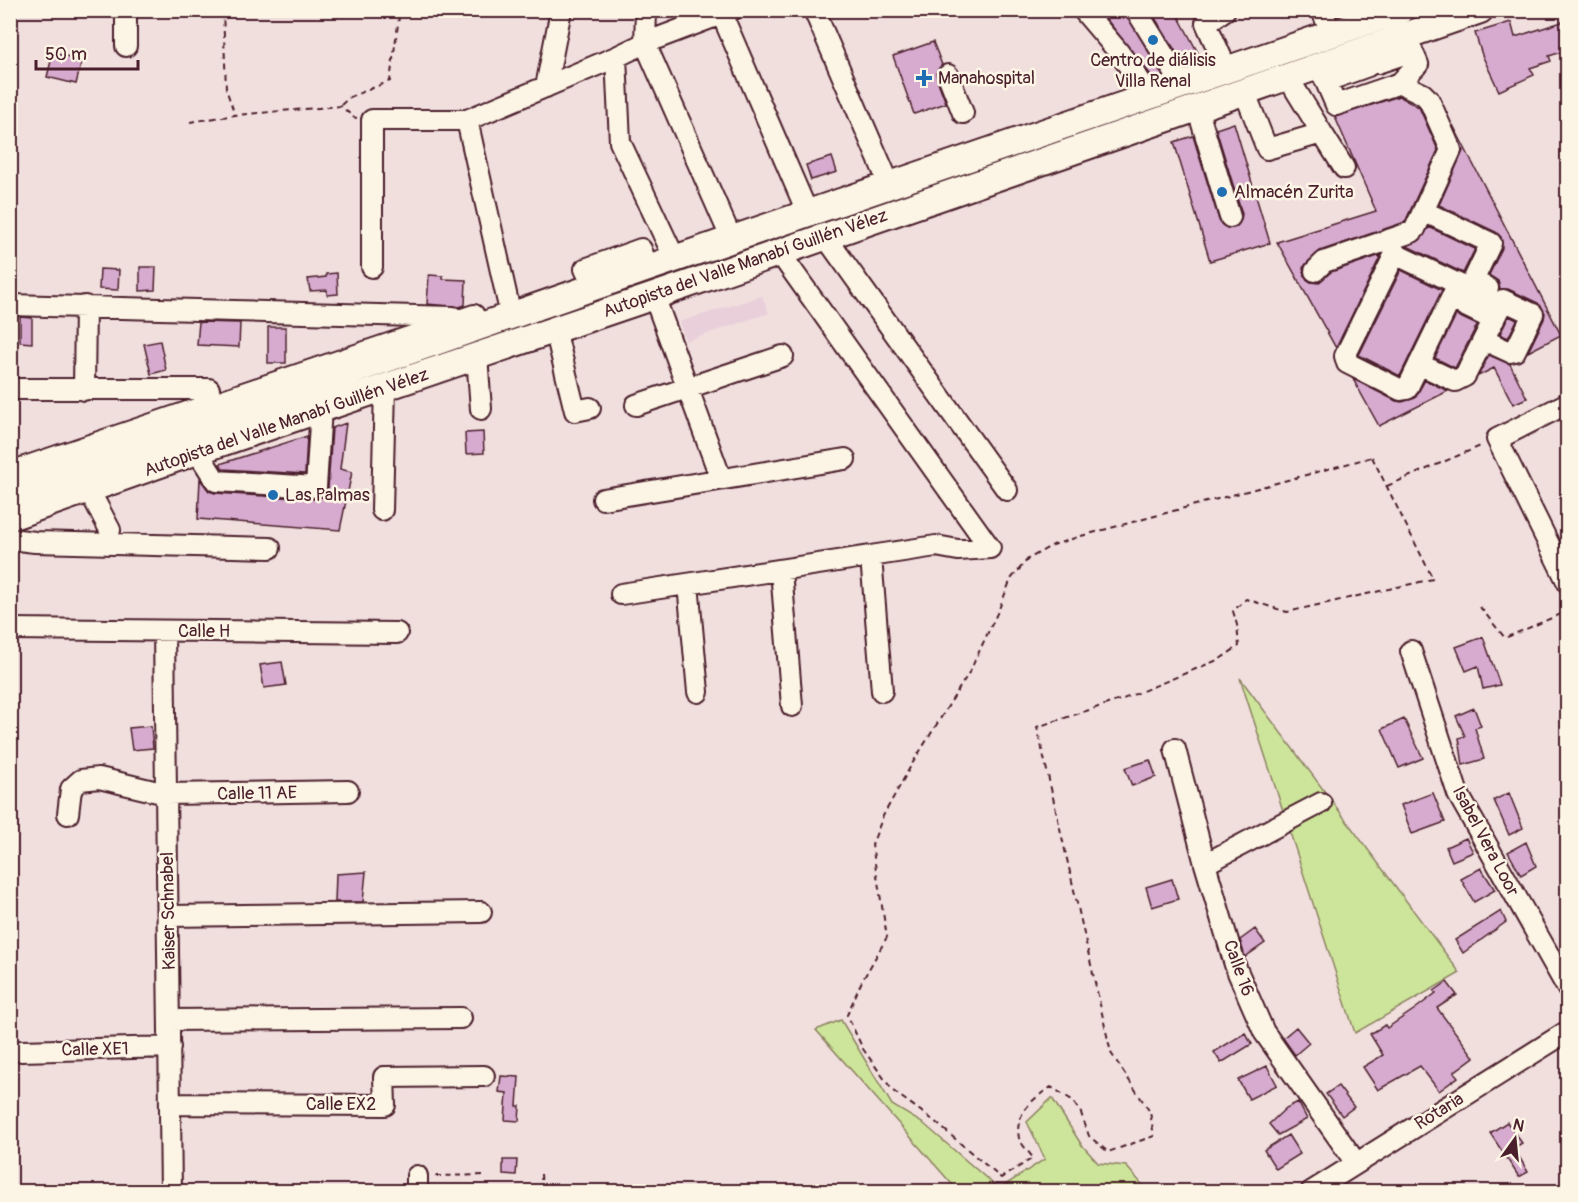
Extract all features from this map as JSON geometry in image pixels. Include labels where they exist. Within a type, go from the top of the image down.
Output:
[{"type":"main road","name":"Autopista del Valle Manabí Guillén Vélez","points":[[10,490],[187,431],[506,314],[594,287],[1152,97],[1190,97],[1227,70],[1331,34],[1357,18],[1401,10]]},
{"type":"main road","name":"Autopista del Valle Manabí Guillén Vélez","points":[[19,514],[89,490],[187,431],[321,408],[654,296],[870,220],[1190,97],[1287,76],[1480,10]]},
{"type":"main road","points":[[861,196],[870,220]]},
{"type":"street","points":[[126,10],[126,46]]},
{"type":"street","points":[[546,87],[561,10]]},
{"type":"street","points":[[646,10],[645,43],[732,240]]},
{"type":"street","points":[[814,10],[890,186]]},
{"type":"street","points":[[1083,10],[1152,97]]},
{"type":"street","points":[[1136,10],[1190,97],[1230,217]]},
{"type":"street","points":[[1225,10],[1206,23],[1227,70]]},
{"type":"street","points":[[1322,10],[1331,34]]},
{"type":"street","points":[[372,267],[372,120],[467,120],[645,43],[725,12],[808,214]]},
{"type":"street","points":[[1403,37],[1418,64],[1410,83]]},
{"type":"street","points":[[616,57],[620,142],[675,259]]},
{"type":"street","points":[[1322,64],[1336,105],[1410,83]]},
{"type":"street","points":[[948,75],[963,113]]},
{"type":"street","points":[[1287,76],[1344,168]]},
{"type":"street","points":[[1315,271],[1324,262],[1397,243],[1415,229],[1452,150],[1429,100],[1410,83]]},
{"type":"street","points":[[1250,103],[1267,149],[1322,133]]},
{"type":"street","points":[[10,305],[468,318],[506,314],[467,120]]},
{"type":"street","points":[[1419,364],[1455,381],[1465,376],[1484,340],[1493,307],[1488,288],[1473,281],[1491,243],[1423,211]]},
{"type":"street","points":[[825,236],[1007,490]]},
{"type":"street","points":[[1397,243],[1415,263],[1455,292],[1493,307]]},
{"type":"street","points":[[1397,243],[1345,356],[1347,363],[1401,390],[1407,389],[1455,292]]},
{"type":"street","points":[[621,594],[936,546],[958,550],[990,548],[779,252]]},
{"type":"street","points":[[654,296],[721,479]]},
{"type":"street","points":[[1484,340],[1510,352],[1515,351],[1533,314],[1503,300],[1493,307]]},
{"type":"street","points":[[84,390],[85,306]]},
{"type":"street","points":[[10,472],[187,431],[468,318]]},
{"type":"street","points":[[555,329],[575,411],[590,408]]},
{"type":"street","points":[[477,356],[480,409]]},
{"type":"street","points":[[636,405],[783,356]]},
{"type":"street","points":[[382,510],[385,387]]},
{"type":"street","points":[[10,389],[209,389]]},
{"type":"street","points":[[168,390],[187,431],[216,481],[316,487],[321,408]]},
{"type":"street","points":[[1568,404],[1497,439],[1568,583]]},
{"type":"street","points":[[603,499],[845,459]]},
{"type":"street","points":[[89,490],[110,530]]},
{"type":"street","points":[[19,514],[27,534],[35,542]]},
{"type":"street","points":[[10,539],[35,542],[270,548]]},
{"type":"street","points":[[871,557],[882,691]]},
{"type":"street","points":[[781,570],[792,706]]},
{"type":"street","points":[[688,584],[698,692]]},
{"type":"street","name":"Calle H","points":[[10,628],[397,633]]},
{"type":"street","name":"Kaiser Schnabel","points":[[164,631],[171,1191]]},
{"type":"street","name":"Isabel Vera Loor","points":[[1411,651],[1458,794],[1568,989]]},
{"type":"street","name":"Calle 16","points":[[1175,748],[1204,864],[1236,968],[1264,1032],[1356,1163]]},
{"type":"street","name":"Calle 11 AE","points":[[68,814],[71,789],[81,780],[99,778],[166,794],[348,791]]},
{"type":"street","points":[[1204,864],[1321,803]]},
{"type":"street","points":[[168,916],[481,912]]},
{"type":"street","points":[[170,1020],[461,1018]]},
{"type":"street","name":"Rotaria","points":[[1311,1191],[1568,1031]]},
{"type":"street","name":"Calle XE1","points":[[21,1051],[170,1047]]},
{"type":"street","name":"Calle EX2","points":[[171,1104],[384,1105],[384,1077],[484,1076]]},
{"type":"path","points":[[223,10],[226,89],[235,115]]},
{"type":"path","points":[[190,122],[235,115],[341,105],[350,97],[390,81],[400,10]]},
{"type":"path","points":[[341,105],[353,117],[372,120]]},
{"type":"path","points":[[1386,486],[1497,439]]},
{"type":"path","points":[[1372,457],[1386,486],[1433,579],[1287,612],[1246,599],[1233,611],[1239,646],[1220,659],[1123,699],[1037,727],[1111,1053],[1150,1112],[1154,1136],[1108,1152],[1089,1136],[1081,1113],[1072,1100],[1051,1088],[1031,1101],[1019,1118],[1019,1139],[1034,1158],[1001,1178],[933,1120],[893,1091],[863,1049],[847,1015],[886,937],[872,845],[883,816],[912,764],[970,671],[1011,579],[1028,560],[1053,545],[1372,457]]},
{"type":"path","points":[[1480,607],[1505,638],[1568,611]]},
{"type":"path","points":[[541,1174],[542,1191]]},
{"type":"path","points":[[417,1184],[487,1175]]},
{"type":"shaded area","points":[[762,296],[769,313],[686,341],[679,322]]},
{"type":"green space","points":[[1240,678],[1460,973],[1355,1033]]},
{"type":"green space","points":[[841,1020],[892,1105],[924,1124],[999,1189],[1045,1159],[1027,1122],[1052,1098],[1081,1144],[1098,1163],[1126,1166],[1148,1191],[958,1191],[816,1030]]},
{"type":"building","points":[[1099,10],[1124,10],[1163,76],[1154,79]]},
{"type":"building","points":[[1150,10],[1175,10],[1203,62],[1186,68]]},
{"type":"building","points":[[1568,20],[1568,50],[1549,56],[1551,61],[1530,68],[1534,75],[1499,91],[1482,55],[1475,33],[1511,22],[1515,37]]},
{"type":"building","name":"Manahospital","points":[[933,42],[942,65],[936,73],[946,103],[914,114],[893,56]]},
{"type":"building","points":[[53,53],[82,60],[76,84],[47,77]]},
{"type":"building","points":[[1399,96],[1419,107],[1438,150],[1405,222],[1320,251],[1303,268],[1306,279],[1318,283],[1331,272],[1381,255],[1336,348],[1277,242],[1376,211],[1335,117]]},
{"type":"building","name":"Almacén Zurita","points":[[1234,123],[1270,243],[1210,261],[1174,142],[1193,136],[1219,220],[1227,228],[1234,228],[1241,220],[1242,214],[1216,129]]},
{"type":"building","points":[[1453,125],[1561,335],[1528,352],[1545,313],[1538,303],[1508,289],[1500,289],[1498,281],[1489,275],[1502,248],[1501,237],[1496,232],[1439,205],[1463,151]]},
{"type":"building","points":[[832,157],[837,172],[811,180],[806,165]]},
{"type":"building","points":[[1429,227],[1475,249],[1463,273],[1407,246],[1420,240]]},
{"type":"building","points":[[140,267],[156,267],[155,290],[140,291]]},
{"type":"building","points":[[100,269],[119,270],[118,290],[99,289]]},
{"type":"building","points":[[1401,270],[1442,290],[1400,376],[1359,355]]},
{"type":"building","points":[[337,273],[338,294],[327,295],[327,290],[310,291],[308,279]]},
{"type":"building","points":[[429,275],[443,276],[443,279],[466,280],[465,305],[459,307],[427,304]]},
{"type":"building","points":[[1456,315],[1477,325],[1455,368],[1435,358]]},
{"type":"building","points":[[1509,316],[1517,320],[1508,338],[1500,334]]},
{"type":"building","points":[[20,317],[32,318],[32,343],[20,342]]},
{"type":"building","points":[[199,322],[240,323],[239,347],[197,345]]},
{"type":"building","points":[[268,327],[286,327],[286,363],[268,363]]},
{"type":"building","points":[[160,341],[166,370],[151,374],[144,344]]},
{"type":"building","points":[[1489,355],[1510,364],[1527,398],[1513,404],[1494,368],[1478,376]]},
{"type":"building","points":[[1353,379],[1402,402],[1415,398],[1425,380],[1448,391],[1379,426]]},
{"type":"building","points":[[346,423],[340,469],[352,472],[340,530],[198,519],[200,479],[209,491],[215,493],[315,499],[322,497],[328,488],[332,428]]},
{"type":"building","points":[[483,432],[484,453],[466,454],[465,433]]},
{"type":"building","points":[[307,436],[305,474],[223,469],[220,464]]},
{"type":"building","points":[[1483,637],[1500,685],[1483,689],[1478,666],[1466,671],[1456,647]]},
{"type":"building","points":[[282,662],[286,685],[264,688],[260,665]]},
{"type":"building","points":[[1474,708],[1481,726],[1475,728],[1484,759],[1463,765],[1459,738],[1465,736],[1456,716]]},
{"type":"building","points":[[1404,719],[1423,758],[1399,768],[1382,729]]},
{"type":"building","points":[[151,726],[153,748],[132,750],[129,728]]},
{"type":"building","points":[[1150,760],[1156,777],[1132,786],[1125,768]]},
{"type":"building","points":[[1433,793],[1445,822],[1412,834],[1401,805]]},
{"type":"building","points":[[1509,793],[1523,828],[1509,835],[1494,800]]},
{"type":"building","points":[[1466,838],[1473,852],[1452,861],[1446,847]]},
{"type":"building","points":[[1526,842],[1536,866],[1521,875],[1508,852]]},
{"type":"building","points":[[1481,868],[1495,890],[1474,902],[1461,879]]},
{"type":"building","points":[[366,872],[363,902],[335,902],[336,874]]},
{"type":"building","points":[[1172,879],[1178,899],[1152,907],[1146,887]]},
{"type":"building","points":[[1501,911],[1506,922],[1463,953],[1455,940]]},
{"type":"building","points":[[1255,929],[1265,943],[1245,957],[1240,940]]},
{"type":"building","points":[[1447,982],[1457,995],[1437,1008],[1474,1057],[1454,1072],[1458,1077],[1439,1091],[1420,1066],[1378,1090],[1363,1067],[1383,1055],[1370,1034],[1385,1025],[1387,1028],[1436,993],[1434,991]]},
{"type":"building","points":[[1296,1027],[1309,1043],[1295,1055],[1283,1038]]},
{"type":"building","points":[[1245,1033],[1252,1044],[1221,1063],[1214,1052]]},
{"type":"building","points":[[1267,1066],[1277,1085],[1249,1099],[1238,1080]]},
{"type":"building","points":[[501,1076],[519,1077],[517,1106],[520,1106],[519,1121],[505,1120],[507,1093],[499,1092]]},
{"type":"building","points":[[1338,1086],[1354,1107],[1342,1116],[1326,1094]]},
{"type":"building","points":[[1298,1102],[1307,1119],[1278,1135],[1269,1124],[1286,1108]]},
{"type":"building","points":[[1507,1122],[1522,1143],[1514,1148],[1528,1172],[1519,1177],[1490,1133]]},
{"type":"building","points":[[1288,1135],[1300,1154],[1276,1169],[1264,1150]]},
{"type":"building","points":[[503,1160],[517,1160],[516,1175],[503,1174]]},
{"type":"place","name":"Centro de diálisis Villa Renal","points":[[1153,40]]},
{"type":"place","name":"Manahospital","points":[[924,78]]},
{"type":"place","name":"Almacén Zurita","points":[[1222,192]]},
{"type":"place","name":"Las Palmas","points":[[273,495]]}]
